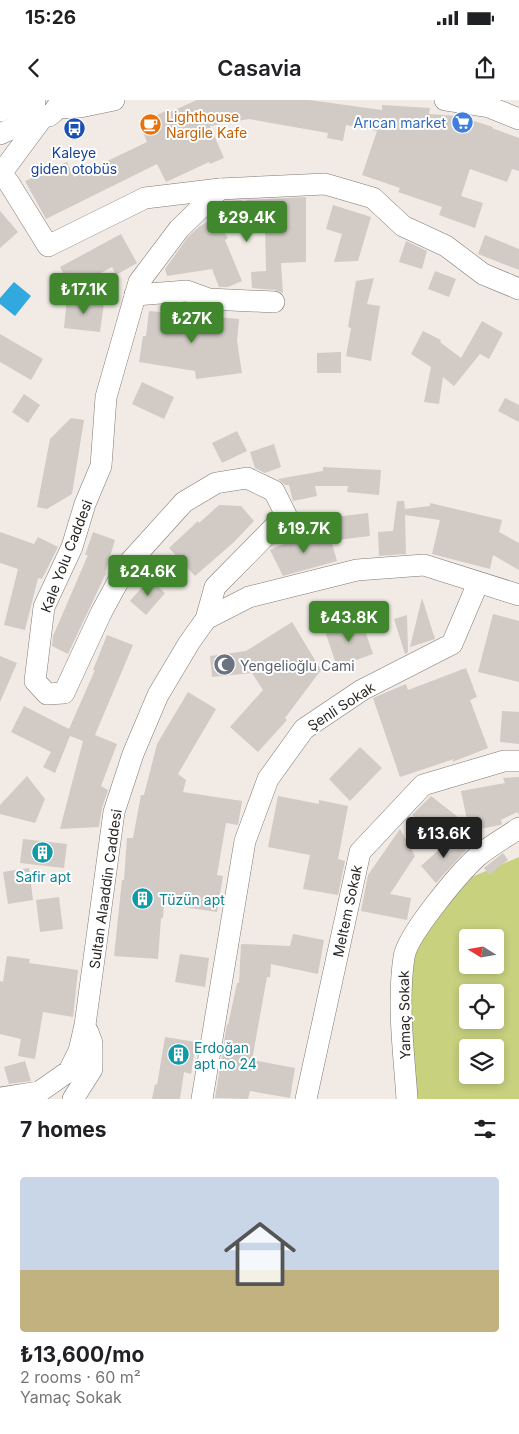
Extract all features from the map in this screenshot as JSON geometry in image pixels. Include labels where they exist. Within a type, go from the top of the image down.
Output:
[{"type":"street","points":[[0,111],[43,106],[80,107],[114,100]]},
{"type":"street","points":[[445,100],[489,108],[519,119]]},
{"type":"street","points":[[0,134],[18,126],[43,106]]},
{"type":"street","points":[[43,106],[1,175],[9,183],[48,246],[145,198],[220,189],[325,184],[373,198],[403,226],[446,246],[483,274],[519,289]]},
{"type":"street","name":"Kale Yolu Caddesi","points":[[206,619],[215,587],[286,515],[274,491],[247,478],[216,483],[184,502],[127,565],[100,613],[64,693],[47,694],[34,681],[44,607],[72,547],[85,504],[101,466],[106,397],[139,282],[179,229],[220,189]]},
{"type":"street","points":[[135,295],[187,291],[209,299],[274,302]]},
{"type":"street","points":[[206,619],[249,597],[356,570],[424,565],[519,595]]},
{"type":"street","name":"Şenli Sokak","points":[[202,1099],[245,841],[268,779],[304,729],[362,690],[452,644],[478,583]]},
{"type":"street","name":"Sultan Alaaddin Caddesi","points":[[0,1098],[40,1092],[69,1071],[79,1051],[85,1024],[114,812],[133,754],[158,695],[189,642],[206,619]]},
{"type":"street","name":"Meltem Sokak","points":[[306,1099],[360,852],[423,785],[504,761],[519,761]]},
{"type":"street","name":"Yamaç Sokak","points":[[407,1099],[402,1008],[404,955],[420,923],[478,856],[519,828]]},
{"type":"street","points":[[72,1099],[92,1069],[92,1043],[85,1024]]},
{"type":"green space","points":[[519,857],[519,1099],[412,1099],[408,952],[460,882]]},
{"type":"water","points":[[14,282],[31,296],[15,316],[0,304],[0,298]]},
{"type":"building","points":[[197,100],[309,100],[382,110],[382,105],[430,108],[429,114],[458,116],[493,127],[519,138],[519,171],[512,169],[507,182],[470,169],[461,196],[483,203],[475,228],[439,215],[442,207],[398,192],[400,188],[362,175],[377,131],[346,125],[343,141],[327,138],[328,133],[249,119],[210,126],[224,158],[210,164],[209,162],[166,182],[157,164],[46,219],[25,181],[67,162],[74,177],[147,142],[139,123]]},
{"type":"building","points":[[306,197],[306,262],[281,263],[283,293],[275,290],[252,288],[251,272],[266,271],[265,221],[260,221],[260,202],[225,233],[228,238],[225,240],[242,281],[228,287],[219,287],[212,269],[167,276],[165,269],[188,237],[200,226],[232,208],[227,203],[229,201],[242,200],[244,202],[247,200]]},
{"type":"building","points":[[333,205],[371,217],[358,261],[334,262],[342,234],[326,229]]},
{"type":"building","points":[[0,211],[18,232],[0,248]]},
{"type":"building","points":[[121,234],[137,263],[116,275],[112,267],[71,289],[60,267]]},
{"type":"building","points":[[485,235],[519,249],[519,270],[478,254]]},
{"type":"building","points":[[406,241],[427,251],[422,269],[399,262]]},
{"type":"building","points":[[435,271],[456,279],[449,297],[428,289]]},
{"type":"building","points":[[374,278],[367,304],[380,306],[371,361],[346,356],[351,328],[348,327],[356,281]]},
{"type":"building","points":[[67,298],[104,303],[100,332],[64,328]]},
{"type":"building","points":[[149,311],[239,319],[237,341],[242,373],[196,379],[195,371],[139,362],[143,336],[146,336]]},
{"type":"building","points":[[482,321],[503,333],[489,359],[480,354],[454,386],[443,377],[439,404],[424,402],[431,367],[411,354],[423,331],[441,340],[440,342],[461,358]]},
{"type":"building","points":[[0,334],[43,359],[31,380],[0,362]]},
{"type":"building","points":[[341,352],[341,373],[317,373],[317,353]]},
{"type":"building","points":[[142,382],[174,397],[164,419],[132,404]]},
{"type":"building","points":[[24,394],[40,405],[28,423],[12,412]]},
{"type":"building","points":[[505,398],[519,405],[519,422],[498,411]]},
{"type":"building","points":[[71,418],[84,420],[72,494],[47,509],[37,507],[50,439]]},
{"type":"building","points":[[237,431],[247,451],[222,463],[212,443]]},
{"type":"building","points":[[274,444],[281,467],[265,473],[255,468],[250,452]]},
{"type":"building","points":[[323,467],[381,470],[379,495],[347,492],[348,486],[315,486],[317,496],[293,501],[289,485],[285,485],[278,479],[323,471]]},
{"type":"building","points":[[397,501],[404,501],[405,509],[430,506],[430,503],[502,520],[499,532],[519,543],[519,570],[493,555],[490,569],[432,554],[440,520],[405,515],[406,554],[379,556],[378,532],[393,531]]},
{"type":"building","points":[[219,505],[241,506],[254,521],[234,542],[195,576],[169,548],[198,521],[199,523]]},
{"type":"building","points":[[368,513],[370,536],[337,540],[335,517]]},
{"type":"building","points":[[0,532],[34,544],[38,537],[58,547],[42,579],[38,578],[25,630],[4,625],[18,569],[0,563]]},
{"type":"building","points":[[93,532],[115,540],[106,573],[68,654],[52,646],[53,636],[88,555],[85,555]]},
{"type":"building","points":[[329,533],[337,561],[283,576],[270,550],[292,540],[293,543]]},
{"type":"building","points":[[149,579],[165,593],[146,615],[130,601]]},
{"type":"building","points":[[422,598],[435,639],[410,647]]},
{"type":"building","points":[[493,614],[519,621],[519,682],[478,672]]},
{"type":"building","points":[[407,615],[408,652],[405,654],[394,619]]},
{"type":"building","points":[[361,619],[373,654],[337,667],[325,631]]},
{"type":"building","points":[[292,622],[321,670],[285,718],[287,720],[258,752],[230,727],[263,690],[252,673],[212,677],[210,656],[246,651]]},
{"type":"building","points":[[107,635],[133,645],[95,735],[117,744],[101,786],[108,790],[102,808],[99,827],[60,829],[83,741],[70,736],[55,773],[43,767],[51,752],[11,732],[24,706],[69,729],[95,670],[93,670]]},
{"type":"building","points":[[0,656],[17,663],[0,702]]},
{"type":"building","points":[[466,668],[477,697],[470,700],[488,748],[452,762],[454,759],[400,777],[373,698],[406,684],[408,690]]},
{"type":"building","points":[[188,692],[216,709],[178,774],[186,780],[183,792],[242,801],[238,825],[226,823],[217,875],[223,876],[217,912],[164,904],[158,959],[114,956],[122,880],[124,880],[127,838],[133,838],[141,795],[144,795],[157,744]]},
{"type":"building","points":[[502,711],[519,712],[519,744],[500,742]]},
{"type":"building","points":[[360,747],[382,768],[350,801],[329,779]]},
{"type":"building","points":[[27,776],[45,799],[35,823],[0,814],[0,805]]},
{"type":"building","points":[[519,777],[519,815],[517,812],[501,820],[502,824],[500,825],[440,837],[412,815],[431,796],[468,825],[461,791],[505,783],[503,778]]},
{"type":"building","points":[[278,796],[319,804],[319,800],[348,806],[338,859],[345,861],[338,895],[303,889],[310,855],[268,847]]},
{"type":"building","points":[[400,829],[415,856],[390,894],[411,898],[407,920],[361,911],[368,875]]},
{"type":"building","points":[[454,836],[466,850],[436,883],[421,866]]},
{"type":"building","name":"Safir apt","points":[[23,839],[67,844],[64,868],[20,863]]},
{"type":"building","points":[[503,853],[508,860],[489,875],[484,868]]},
{"type":"building","points":[[29,868],[33,900],[8,904],[3,872]]},
{"type":"building","points":[[59,897],[63,929],[40,932],[36,900]]},
{"type":"building","points":[[293,934],[324,940],[318,974],[271,964],[270,977],[267,977],[252,1060],[295,1068],[290,1098],[250,1091],[248,1099],[215,1098],[227,1024],[237,983],[239,983],[241,944],[290,946]]},
{"type":"building","points":[[180,954],[209,958],[205,987],[175,982]]},
{"type":"building","points":[[7,956],[30,959],[29,963],[78,970],[73,1017],[43,1012],[35,1059],[18,1056],[21,1039],[0,1034],[0,981],[3,982]]},
{"type":"building","points":[[165,1037],[196,1042],[191,1074],[184,1072],[180,1099],[152,1099],[155,1084],[157,1085]]},
{"type":"building","points":[[25,1061],[31,1081],[9,1084],[4,1067]]},
{"type":"place","name":"Arıcan market","points":[[462,122]]},
{"type":"place","name":"Lighthouse Nargile Kafe","points":[[150,124]]},
{"type":"place","name":"Kaleye giden otobüs","points":[[74,129]]},
{"type":"place","name":"Yengelioğlu Cami","points":[[224,665]]},
{"type":"place","name":"Safir apt","points":[[43,853]]},
{"type":"place","name":"Tüzün apt","points":[[143,899]]},
{"type":"place","name":"Erdoğan apt no 24","points":[[178,1055]]}]
